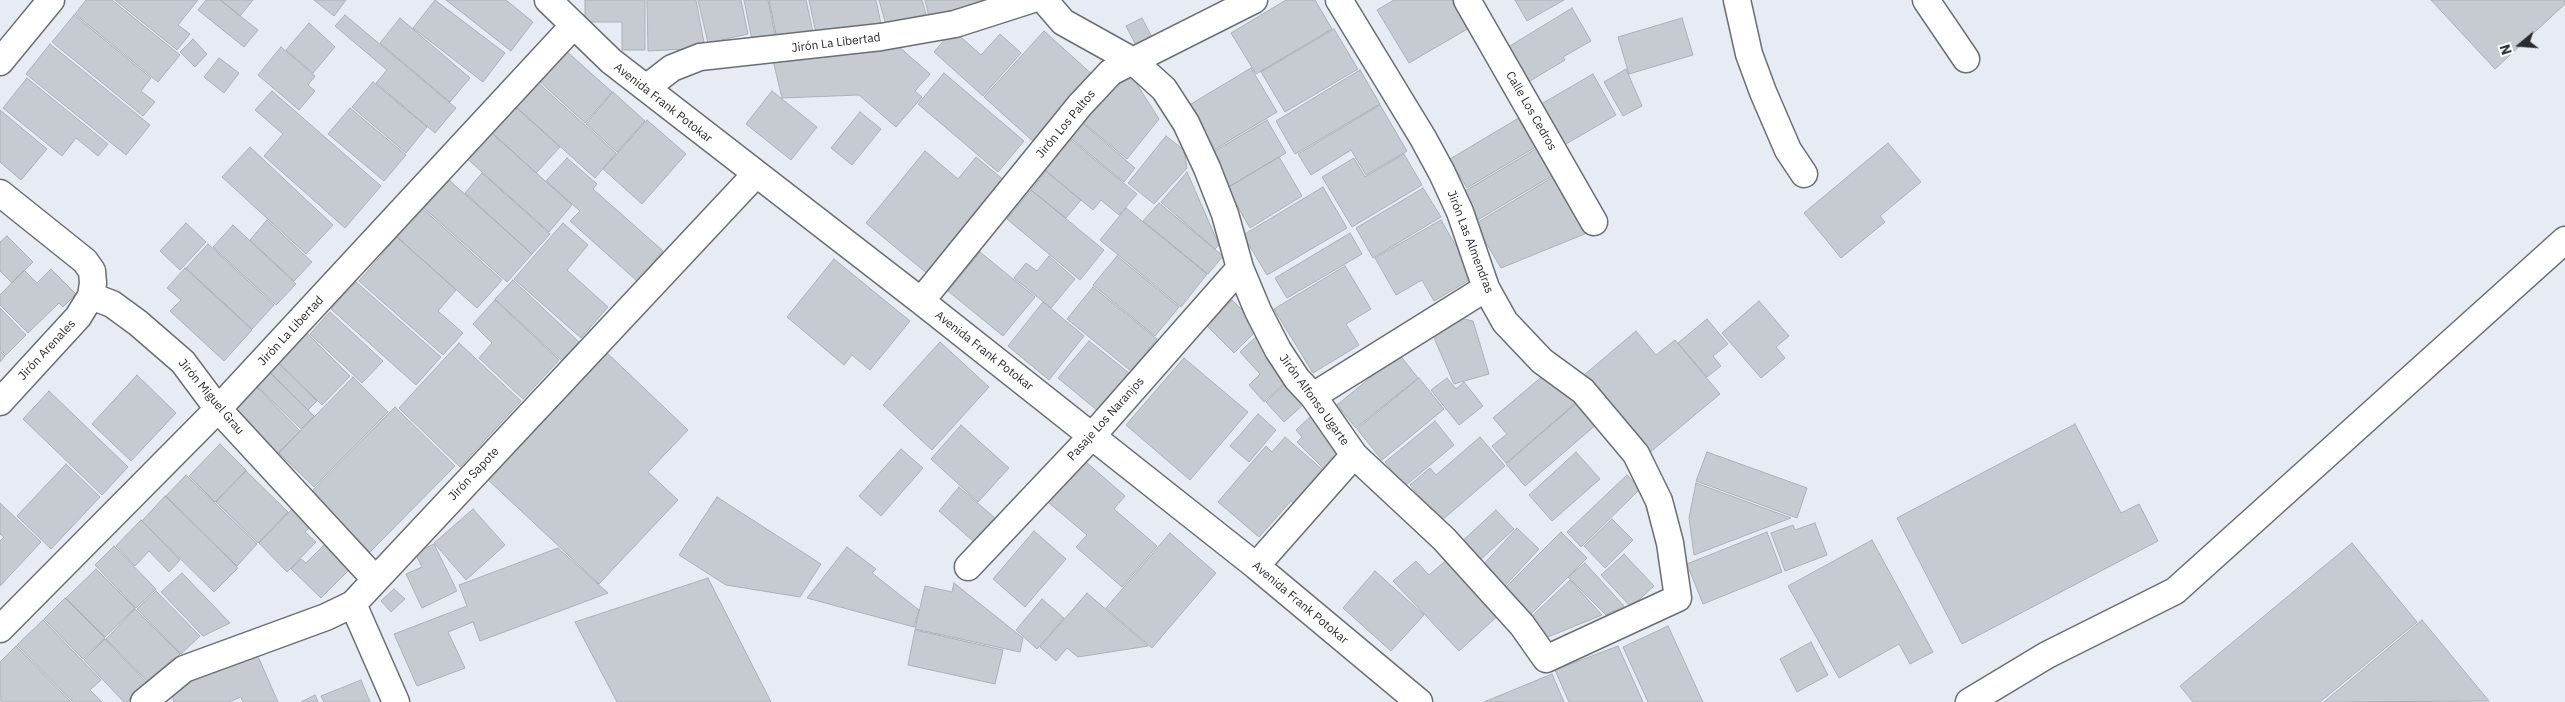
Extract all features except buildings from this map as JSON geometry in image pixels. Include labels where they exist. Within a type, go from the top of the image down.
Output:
[{"type":"street","points":[[0,62],[51,0]]},
{"type":"street","name":"Avenida Frank Potokar","points":[[548,0],[611,61],[920,301],[1256,566],[1419,702]]},
{"type":"street","name":"Jirón La Libertad","points":[[646,88],[672,68],[700,57],[881,38],[955,24],[1030,0]]},
{"type":"street","name":"Jirón Alfonso Ugarte","points":[[1044,0],[1063,22],[1133,61],[1164,89],[1186,123],[1225,214],[1240,268],[1278,350],[1297,379],[1313,396],[1354,455],[1444,538],[1522,625],[1546,658]]},
{"type":"street","name":"Jirón Los Paltos","points":[[920,301],[1080,105],[1111,72],[1254,0]]},
{"type":"street","name":"Jirón Las Almendras","points":[[1338,0],[1419,130],[1442,173],[1460,212],[1486,288],[1505,322],[1542,361],[1583,391],[1636,454],[1659,501],[1670,543],[1678,598],[1546,658]]},
{"type":"street","name":"Calle Los Cedros","points":[[1467,0],[1594,222]]},
{"type":"street","points":[[1737,0],[1749,54],[1763,92],[1788,150],[1804,174]]},
{"type":"street","points":[[1926,0],[1966,59]]},
{"type":"street","name":"Jirón La Libertad","points":[[0,629],[218,409],[574,25]]},
{"type":"street","name":"Jirón Sapote","points":[[158,697],[184,669],[326,616],[353,604],[756,175]]},
{"type":"street","points":[[0,193],[85,261],[92,271],[91,296]]},
{"type":"street","points":[[1969,702],[2047,655],[2175,591],[2565,240]]},
{"type":"street","name":"Pasaje Los Naranjos","points":[[968,567],[1092,436],[1240,268]]},
{"type":"street","points":[[1313,396],[1486,288]]},
{"type":"street","name":"Jirón Miguel Grau","points":[[91,296],[118,309],[183,362],[218,409],[375,579]]},
{"type":"street","name":"Jirón Arenales","points":[[0,402],[78,317],[91,296]]},
{"type":"street","points":[[1256,566],[1354,455]]},
{"type":"street","points":[[353,604],[396,702]]}]
